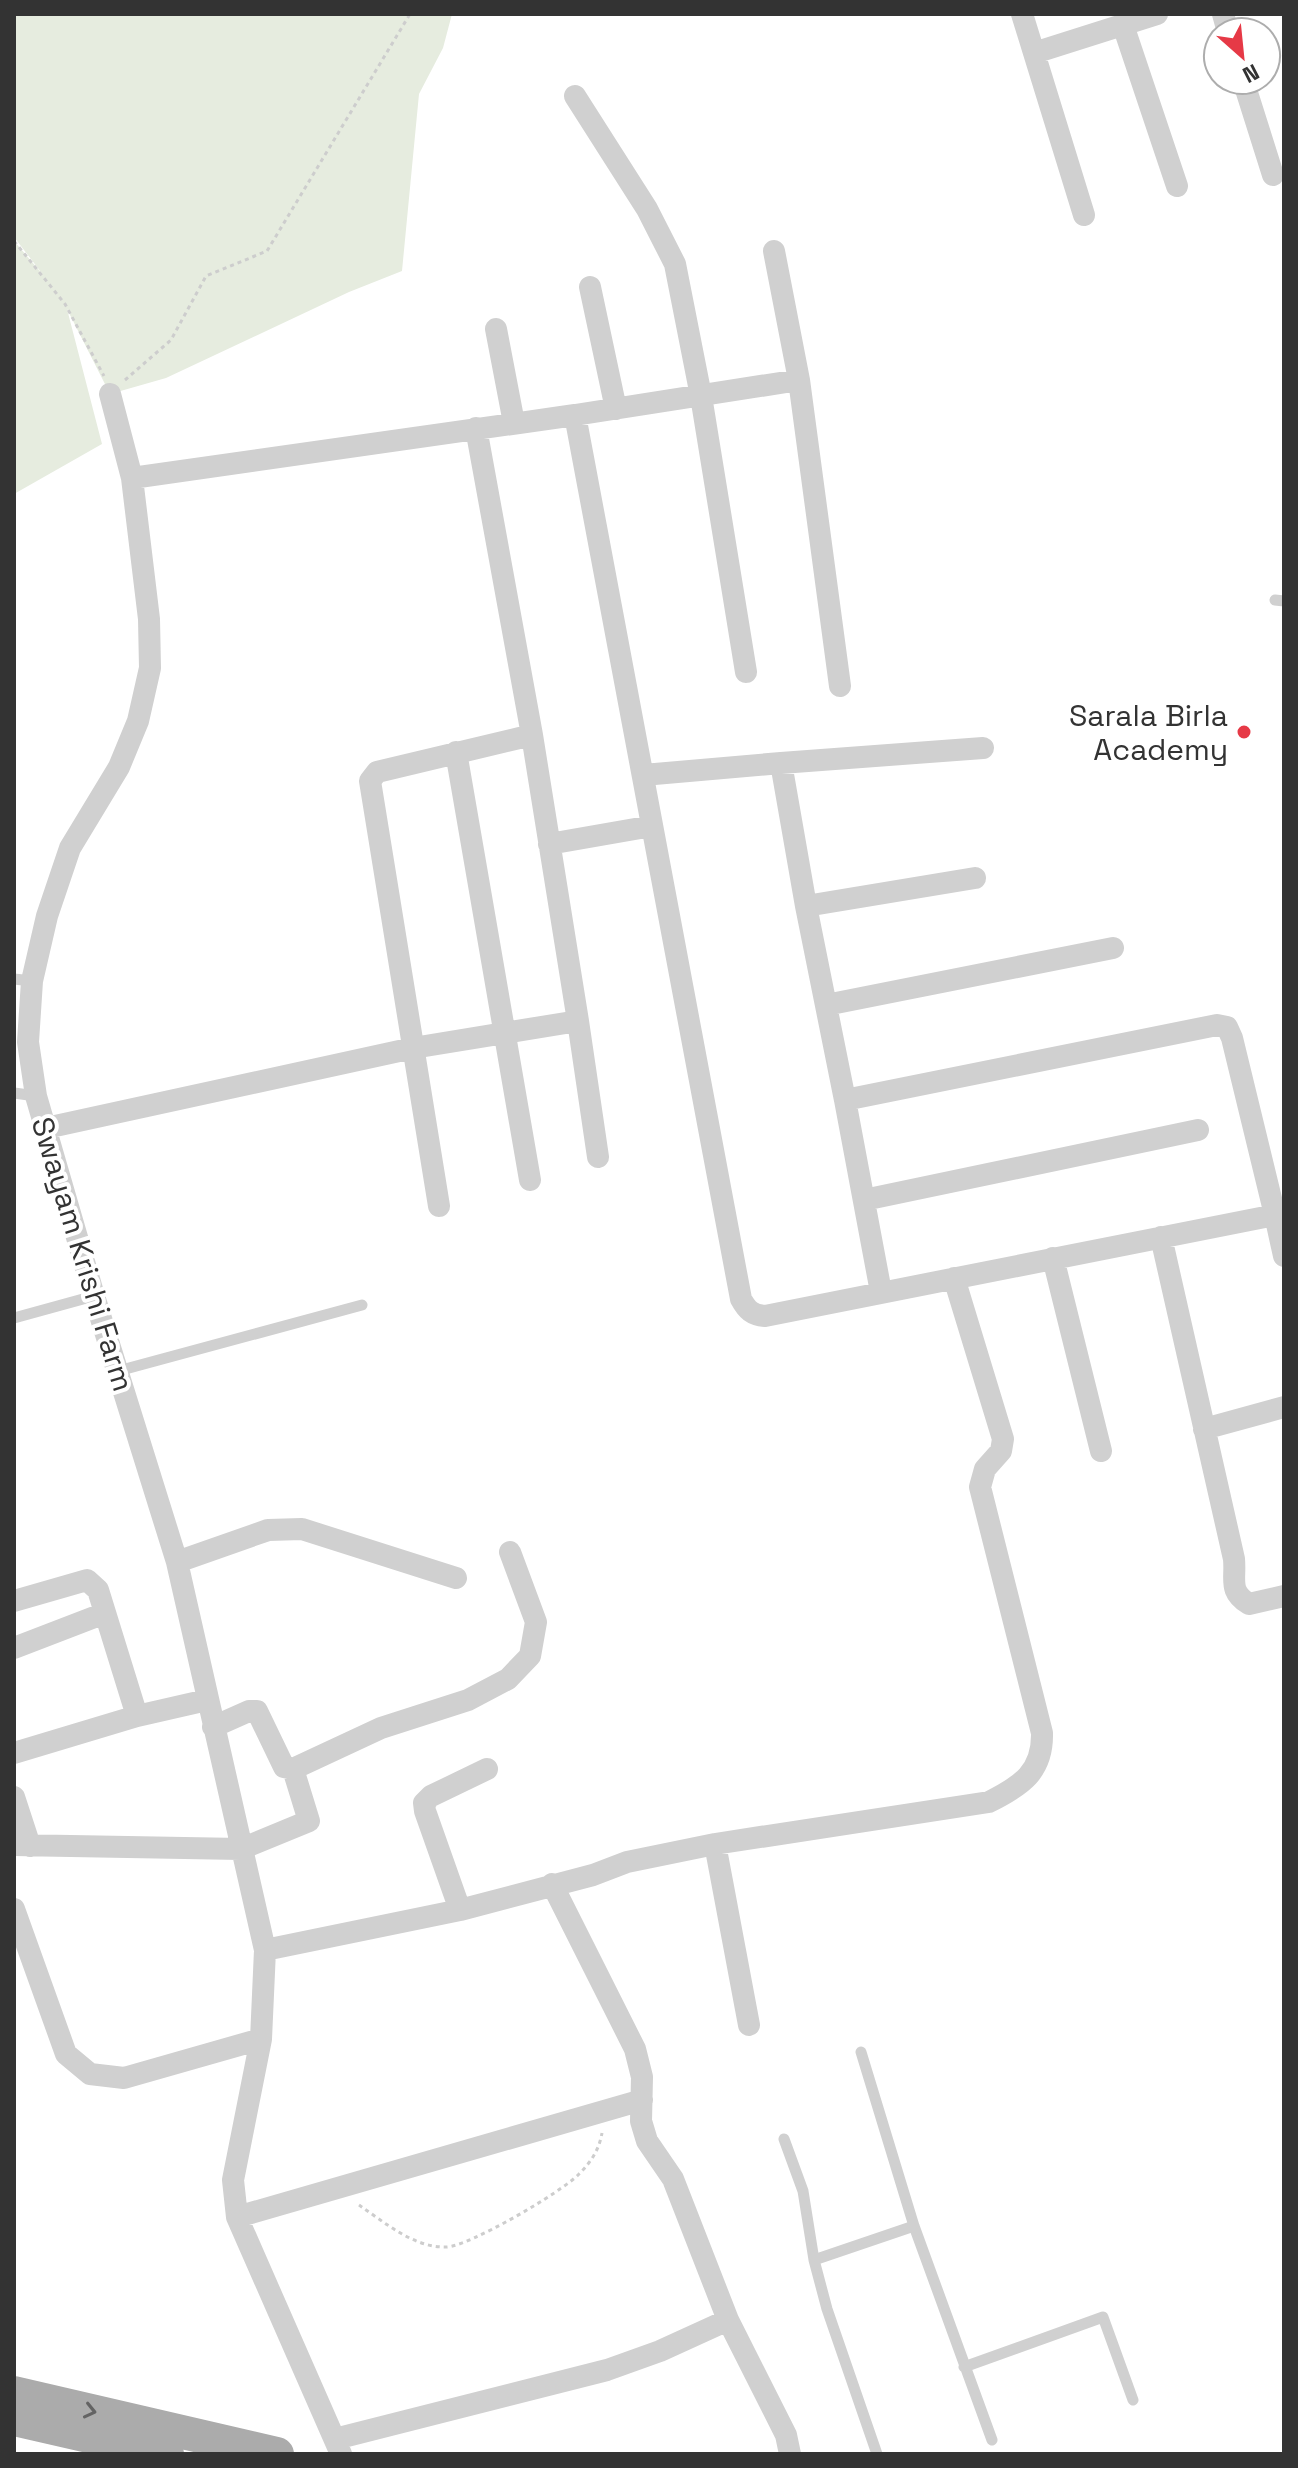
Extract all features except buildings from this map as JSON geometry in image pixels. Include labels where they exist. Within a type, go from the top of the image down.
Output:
[{"type":"main road","points":[[14,2393],[277,2454]]},
{"type":"main road","points":[[14,2419],[167,2454]]},
{"type":"street","points":[[1022,14],[1084,215]]},
{"type":"street","points":[[1034,53],[1157,14]]},
{"type":"street","points":[[1123,25],[1177,186]]},
{"type":"street","points":[[575,96],[647,209],[675,264],[701,396],[746,672]]},
{"type":"street","points":[[1248,96],[1273,175]]},
{"type":"street","points":[[774,251],[799,380],[840,686]]},
{"type":"street","points":[[590,287],[616,409]]},
{"type":"street","points":[[496,329],[514,423]]},
{"type":"street","points":[[132,478],[799,380]]},
{"type":"street","name":"Swayam Krishi Farm","points":[[110,394],[132,478],[149,619],[150,668],[138,721],[119,767],[70,848],[23,980],[28,1042],[25,1095],[46,1128],[94,1296],[177,1562],[265,1950],[261,2039],[233,2180],[237,2217],[338,2447]]},
{"type":"street","points":[[575,415],[741,1299],[746,1309],[765,1316],[1275,1215]]},
{"type":"street","points":[[476,428],[532,735],[598,1157]]},
{"type":"street","points":[[439,1206],[370,781],[377,772],[532,735]]},
{"type":"street","points":[[643,775],[983,748]]},
{"type":"street","points":[[456,752],[530,1180]]},
{"type":"street","points":[[781,763],[881,1292]]},
{"type":"street","points":[[549,844],[652,826]]},
{"type":"street","points":[[806,906],[975,878]]},
{"type":"street","points":[[826,1005],[1113,948]]},
{"type":"street","points":[[46,1128],[413,1048],[578,1021]]},
{"type":"street","points":[[845,1100],[1217,1025],[1227,1027],[1284,1256]]},
{"type":"street","points":[[864,1200],[1198,1130]]},
{"type":"street","points":[[1161,1237],[1234,1559],[1233,1585],[1238,1597],[1249,1604],[1284,1596]]},
{"type":"street","points":[[1053,1258],[1101,1451]]},
{"type":"street","points":[[265,1950],[460,1910],[593,1875],[627,1862],[715,1844],[989,1802],[1017,1788],[1032,1771],[1043,1751],[1042,1733],[980,1487],[985,1469],[1001,1451],[1003,1439],[954,1278]]},
{"type":"street","points":[[1204,1429],[1284,1407]]},
{"type":"street","points":[[177,1562],[268,1530],[302,1529],[456,1578]]},
{"type":"street","points":[[213,1727],[249,1711],[257,1711],[284,1767],[293,1769],[381,1728],[468,1700],[508,1679],[530,1656],[536,1622],[510,1552]]},
{"type":"street","points":[[14,1601],[87,1580],[98,1590],[137,1716]]},
{"type":"street","points":[[14,1648],[105,1613]]},
{"type":"street","points":[[14,1753],[137,1716],[207,1700]]},
{"type":"street","points":[[14,1797],[22,1846],[241,1849],[309,1821],[293,1769]]},
{"type":"street","points":[[460,1910],[424,1803],[431,1796],[487,1769]]},
{"type":"street","points":[[715,1844],[749,2025]]},
{"type":"street","points":[[552,1884],[635,2049],[642,2077],[641,2121],[647,2141],[673,2179],[685,2204],[728,2320],[786,2435],[790,2454]]},
{"type":"street","points":[[14,1909],[66,2054],[90,2074],[124,2078],[261,2039]]},
{"type":"street","points":[[237,2217],[642,2100]]},
{"type":"street","points":[[338,2447],[607,2370],[660,2351],[728,2320]]},
{"type":"lane","points":[[14,1318],[94,1296]]},
{"type":"lane","points":[[118,1371],[362,1305]]},
{"type":"lane","points":[[861,2052],[914,2226],[992,2440]]},
{"type":"lane","points":[[784,2139],[803,2191],[814,2260],[827,2309],[877,2454]]},
{"type":"lane","points":[[814,2260],[914,2226]]},
{"type":"lane","points":[[964,2367],[1103,2317],[1133,2400]]},
{"type":"path","points":[[14,241],[65,304],[101,369],[110,394],[171,340],[206,276],[267,251],[410,14]]},
{"type":"path","points":[[337,2188],[390,2226],[426,2246],[449,2248],[530,2209],[576,2178],[595,2156],[602,2135],[601,2112]]},
{"type":"shaded area","points":[[14,14],[452,14],[443,48],[419,94],[402,271],[349,292],[166,378],[110,394],[67,309],[102,444],[14,494],[14,241],[44,276],[14,237]]},
{"type":"place","name":"Sarala Birla Academy","points":[[1244,732]]}]
